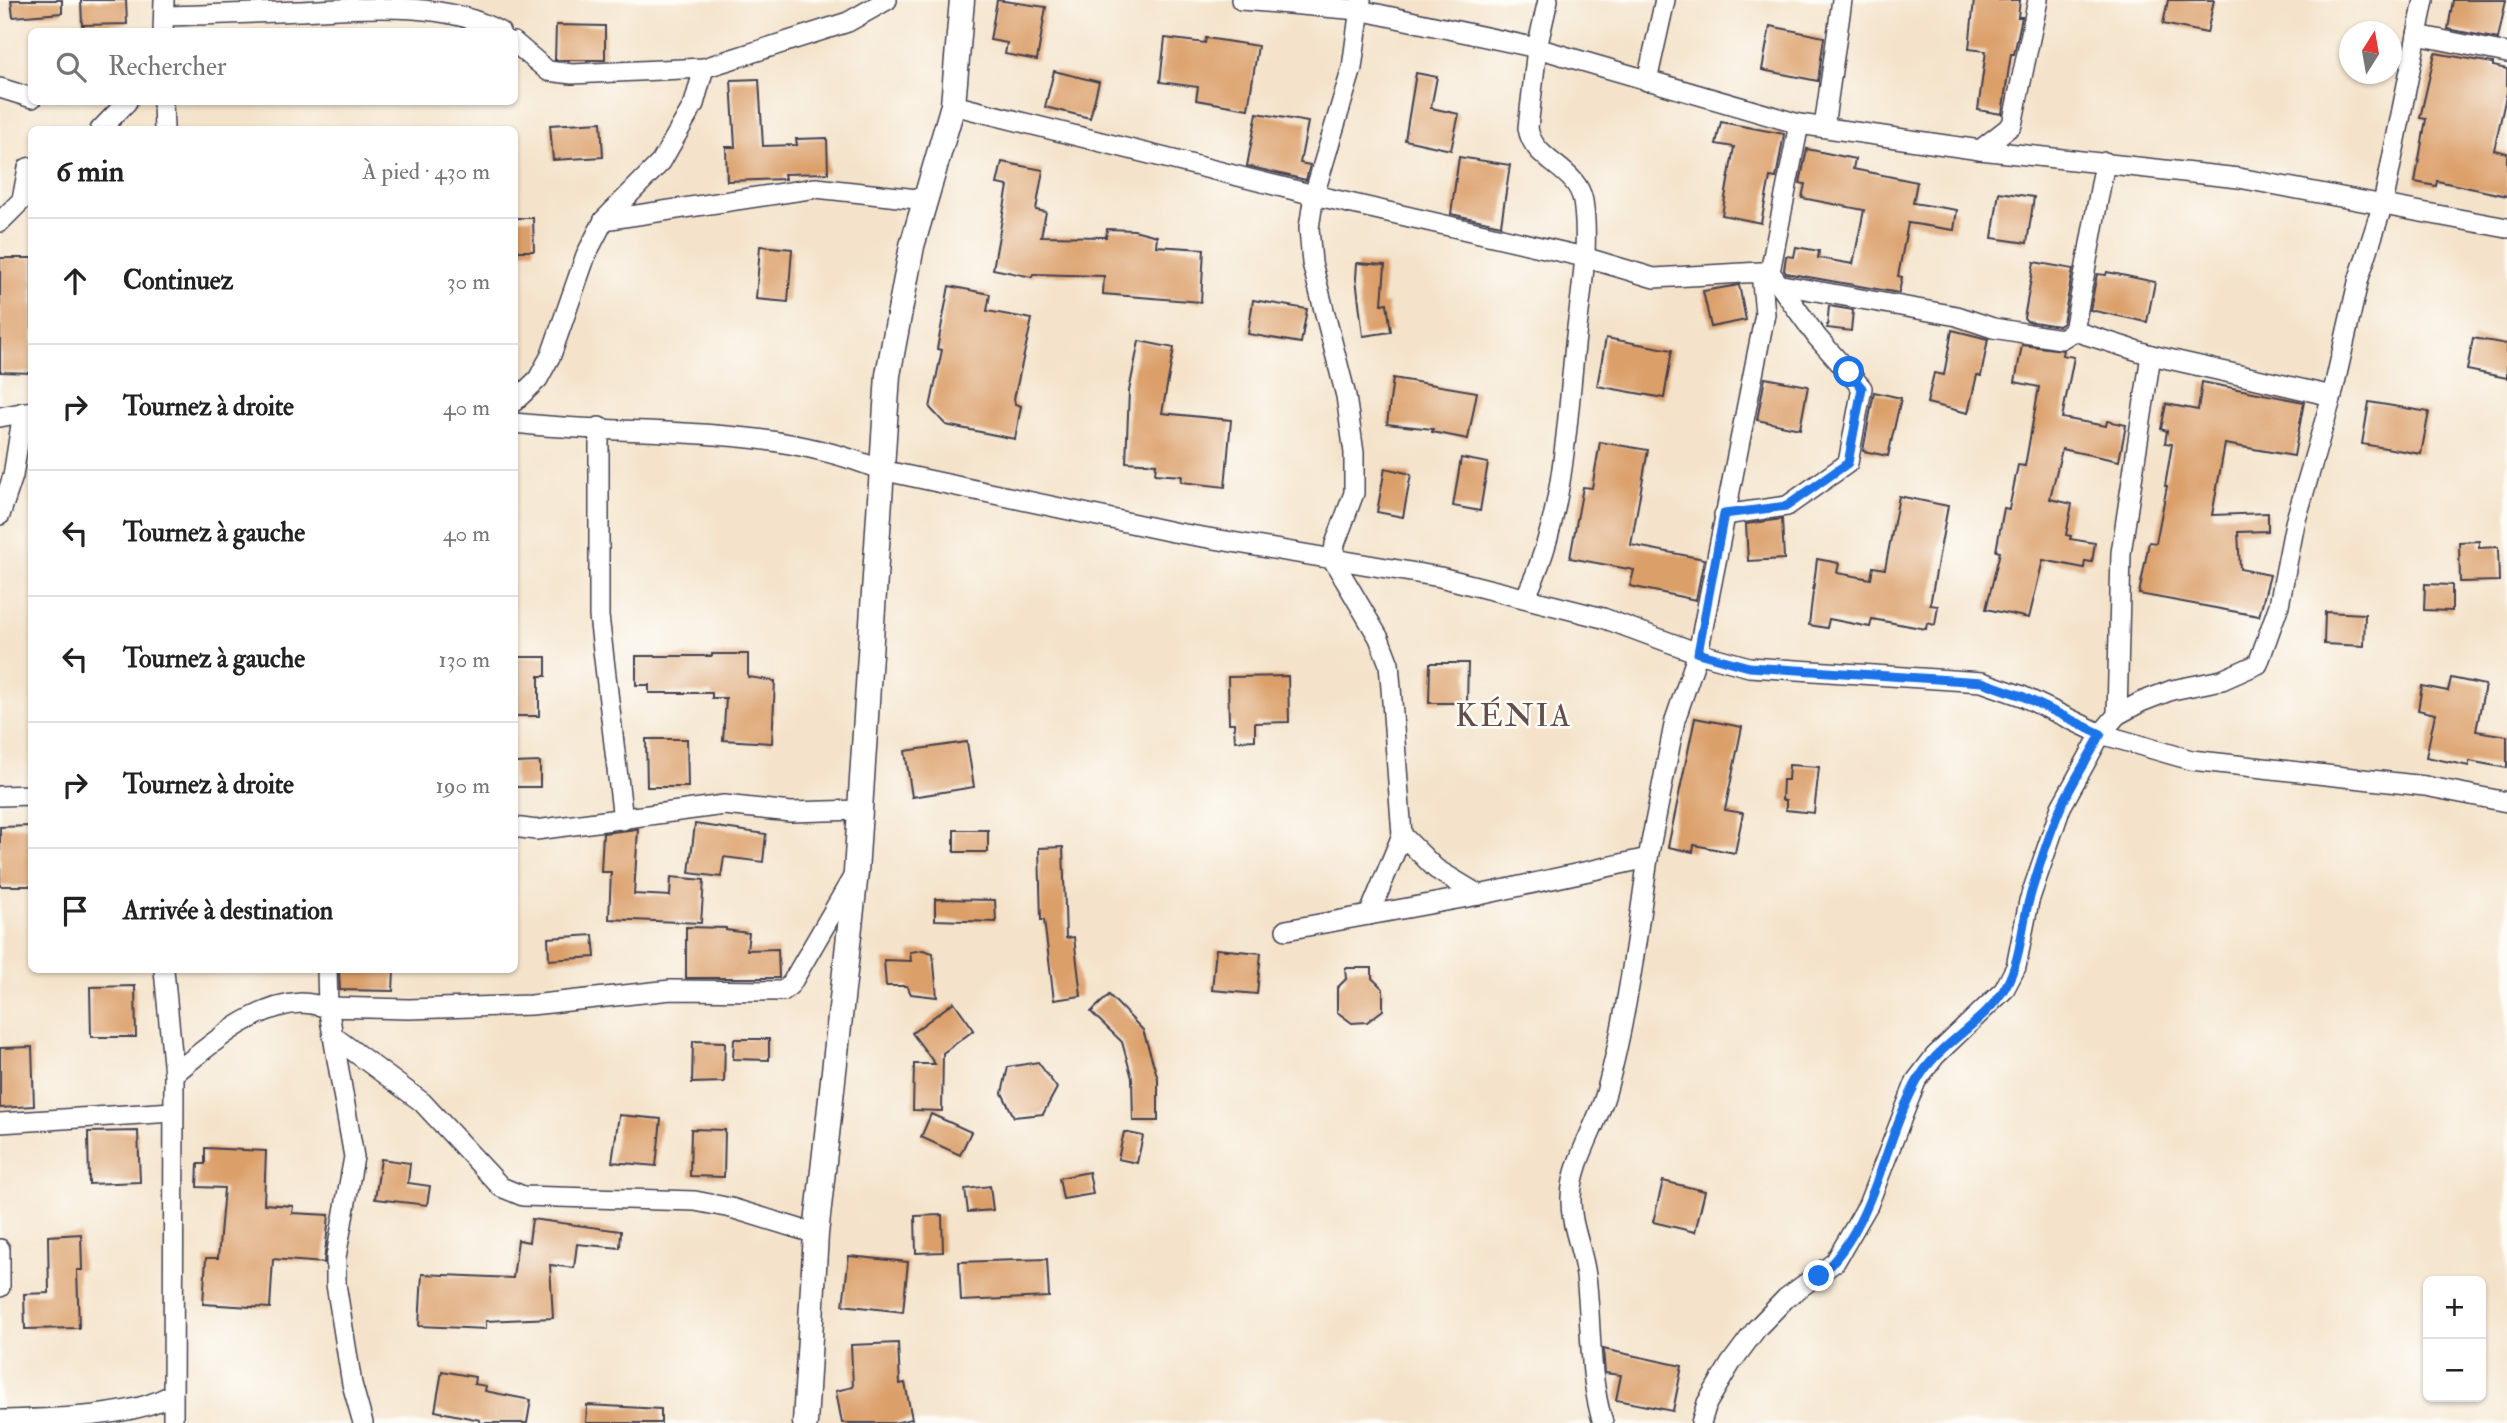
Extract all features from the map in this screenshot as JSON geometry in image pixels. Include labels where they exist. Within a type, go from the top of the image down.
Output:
[{"type":"street","points":[[518,46],[537,64],[560,72],[603,74],[704,68],[848,22],[887,0]]},
{"type":"street","points":[[805,1423],[816,1234],[856,872],[888,375],[912,246],[953,105],[962,0]]},
{"type":"street","points":[[1241,0],[1360,5],[1537,48],[1799,124],[1980,150],[2239,178],[2507,228]]},
{"type":"street","points":[[1525,598],[1550,537],[1564,450],[1584,257],[1583,199],[1567,173],[1538,152],[1530,139],[1528,128],[1537,48],[1548,0]]},
{"type":"street","points":[[1647,81],[1665,0]]},
{"type":"street","points":[[1824,127],[1842,0]]},
{"type":"street","points":[[1980,150],[2012,125],[2038,0]]},
{"type":"street","points":[[1701,1423],[1725,1373],[1757,1328],[1786,1298],[1835,1262],[1868,1205],[1916,1081],[1935,1056],[1988,1009],[2004,990],[2016,967],[2029,901],[2061,807],[2101,734],[2117,715],[2172,690],[2222,680],[2258,664],[2279,605],[2295,523],[2332,396],[2359,278],[2383,204],[2424,0]]},
{"type":"street","points":[[1360,5],[1347,88],[1314,195],[1309,228],[1312,263],[1346,396],[1354,453],[1354,493],[1335,544],[1333,560],[1338,573],[1365,610],[1389,664],[1402,835],[1369,915]]},
{"type":"street","points":[[164,16],[397,6],[450,13],[494,28]]},
{"type":"street","points":[[2417,35],[2507,53]]},
{"type":"street","points":[[518,398],[538,379],[551,355],[586,254],[604,220],[661,162],[695,104],[704,68]]},
{"type":"street","points":[[0,88],[28,97]]},
{"type":"street","points":[[104,126],[122,105]]},
{"type":"street","points":[[163,105],[164,126]]},
{"type":"street","points":[[953,105],[1314,195],[1584,257],[1654,278],[1761,272],[1765,314],[1698,653],[1675,720],[1648,858],[1625,1016],[1606,1095],[1594,1131],[1577,1163],[1571,1199],[1586,1275],[1594,1393],[1603,1423]]},
{"type":"street","points":[[1724,514],[1787,506],[1848,463],[1862,388],[1817,337],[1782,285],[1770,272],[1799,124]]},
{"type":"street","points":[[1782,285],[1957,316],[1993,328],[2061,339],[2074,331],[2105,162]]},
{"type":"street","points":[[0,222],[22,200],[28,168]]},
{"type":"street","points":[[604,220],[816,188],[926,200]]},
{"type":"street","points":[[2074,331],[2151,355],[2332,396]]},
{"type":"street","points":[[2117,715],[2121,553],[2151,355]]},
{"type":"street","points":[[0,416],[27,412],[13,476],[0,516]]},
{"type":"street","points":[[518,423],[795,443],[840,453],[881,470],[1173,532],[1440,577],[1603,618],[1698,653],[1749,667],[1982,682],[2022,696],[2101,734],[2191,760],[2425,786],[2507,802]]},
{"type":"street","points":[[599,427],[599,616],[623,820]]},
{"type":"street","points":[[0,796],[28,795]]},
{"type":"street","points":[[518,828],[536,831],[724,805],[791,812],[860,810]]},
{"type":"street","points":[[1402,835],[1436,869],[1479,895]]},
{"type":"street","points":[[1286,930],[1479,895],[1648,858]]},
{"type":"street","points":[[174,1074],[237,1027],[274,1008],[301,1003],[328,1007],[410,1009],[531,1005],[671,990],[783,991],[791,984],[856,872]]},
{"type":"street","points":[[164,973],[174,1074],[176,1302],[173,1423]]},
{"type":"street","points":[[327,973],[328,1007],[354,1157],[336,1257],[336,1284],[352,1384],[363,1423]]},
{"type":"street","points":[[333,1036],[422,1102],[473,1160],[501,1187],[523,1196],[695,1202],[731,1208],[816,1234]]},
{"type":"street","points":[[0,1123],[173,1112]]},
{"type":"street","points":[[0,1249],[0,1287]]},
{"type":"street","points":[[0,1413],[1,1421],[123,1410],[155,1403],[172,1394]]},
{"type":"building","points":[[11,0],[62,0],[62,13],[13,17]]},
{"type":"building","points":[[81,0],[126,0],[127,24],[82,25]]},
{"type":"building","points":[[997,0],[1046,7],[1037,60],[1005,54],[1007,43],[990,40]]},
{"type":"building","points":[[1974,0],[2020,0],[2018,17],[2022,17],[2014,54],[2011,54],[2002,114],[1978,110],[1986,51],[1969,49]]},
{"type":"building","points":[[2168,0],[2214,0],[2207,33],[2163,24]]},
{"type":"building","points":[[2453,0],[2506,0],[2498,39],[2448,29]]},
{"type":"building","points":[[556,25],[605,26],[605,60],[555,60]]},
{"type":"building","points":[[1770,26],[1824,37],[1818,81],[1762,70]]},
{"type":"building","points":[[1165,38],[1205,43],[1206,38],[1258,46],[1248,109],[1196,100],[1198,87],[1160,82]]},
{"type":"building","points":[[2435,53],[2493,63],[2493,66],[2507,69],[2507,92],[2494,150],[2507,153],[2507,196],[2437,181],[2436,186],[2415,182],[2426,119],[2420,118]]},
{"type":"building","points":[[1054,71],[1099,82],[1090,118],[1045,107]]},
{"type":"building","points":[[1416,73],[1437,77],[1431,108],[1459,114],[1451,150],[1405,140]]},
{"type":"building","points":[[759,79],[763,146],[797,145],[796,139],[827,138],[828,173],[784,174],[785,179],[727,181],[726,147],[735,147],[731,80]]},
{"type":"building","points":[[1257,113],[1308,122],[1300,163],[1310,165],[1306,180],[1247,166]]},
{"type":"building","points":[[601,122],[603,157],[553,160],[550,125]]},
{"type":"building","points":[[1721,122],[1784,134],[1776,178],[1770,177],[1761,223],[1722,215],[1734,147],[1716,144]]},
{"type":"building","points":[[1807,149],[1855,159],[1853,169],[1917,182],[1913,203],[1957,210],[1954,230],[1908,223],[1898,276],[1902,277],[1899,293],[1786,273],[1784,270],[1786,256],[1794,257],[1796,247],[1819,251],[1818,258],[1853,264],[1864,210],[1802,198],[1805,184],[1800,183]]},
{"type":"building","points":[[1459,157],[1510,165],[1501,225],[1451,214]]},
{"type":"building","points":[[1002,162],[1043,170],[1036,210],[1046,212],[1041,236],[1106,237],[1107,229],[1134,230],[1157,236],[1156,246],[1204,249],[1201,302],[1103,294],[1104,276],[1033,274],[1032,277],[993,269],[1008,186],[997,184]]},
{"type":"building","points":[[1999,192],[2034,197],[2027,243],[1992,238]]},
{"type":"building","points":[[518,218],[533,218],[534,251],[518,251]]},
{"type":"building","points":[[760,246],[792,249],[788,302],[756,299]]},
{"type":"building","points":[[0,258],[28,258],[28,373],[0,372]]},
{"type":"building","points":[[2034,262],[2073,269],[2063,323],[2058,326],[2027,321],[2024,318]]},
{"type":"building","points":[[1357,263],[1385,265],[1382,304],[1387,303],[1391,332],[1363,336],[1356,278]]},
{"type":"building","points":[[2107,272],[2155,282],[2147,322],[2090,310],[2097,274],[2106,275]]},
{"type":"building","points":[[1739,285],[1746,320],[1711,327],[1703,291]]},
{"type":"building","points":[[949,286],[990,294],[987,311],[1032,319],[1014,399],[1015,404],[1021,406],[1015,439],[946,425],[930,408],[942,350],[937,349]]},
{"type":"building","points":[[1253,300],[1307,309],[1301,343],[1248,334]]},
{"type":"building","points":[[1829,306],[1853,310],[1851,331],[1827,328]]},
{"type":"building","points":[[1952,330],[1988,339],[1981,376],[1977,375],[1968,413],[1927,403],[1934,373],[1944,375]]},
{"type":"building","points":[[1606,338],[1672,350],[1664,398],[1597,386]]},
{"type":"building","points":[[2473,338],[2507,344],[2507,378],[2467,370]]},
{"type":"building","points":[[1139,341],[1174,348],[1162,413],[1231,420],[1225,487],[1181,482],[1182,476],[1155,474],[1156,464],[1126,462],[1129,391]]},
{"type":"building","points":[[2022,345],[2063,350],[2062,355],[2074,357],[2062,418],[2106,426],[2107,421],[2126,425],[2119,461],[2062,449],[2050,499],[2072,504],[2066,535],[2071,536],[2070,539],[2095,543],[2092,562],[2085,561],[2084,568],[2043,560],[2029,618],[1986,609],[2000,552],[1996,551],[2004,508],[2009,509],[2018,465],[2025,466],[2039,387],[2015,382]]},
{"type":"building","points":[[1393,378],[1477,392],[1468,439],[1432,432],[1433,429],[1387,424]]},
{"type":"building","points":[[1765,378],[1808,386],[1800,429],[1757,420]]},
{"type":"building","points":[[2202,382],[2304,402],[2294,456],[2225,444],[2212,515],[2268,513],[2268,531],[2238,532],[2240,569],[2270,575],[2259,616],[2139,594],[2149,542],[2156,543],[2167,486],[2172,444],[2165,443],[2167,431],[2161,429],[2166,404],[2198,410]]},
{"type":"building","points":[[1874,392],[1901,398],[1888,456],[1863,451]]},
{"type":"building","points":[[2369,402],[2429,412],[2421,454],[2362,444]]},
{"type":"building","points":[[1600,442],[1648,450],[1631,545],[1704,559],[1696,600],[1630,586],[1634,570],[1570,558],[1583,487],[1592,488]]},
{"type":"building","points":[[1461,458],[1488,463],[1480,511],[1453,506]]},
{"type":"building","points":[[1385,468],[1411,474],[1403,517],[1377,512]]},
{"type":"building","points":[[1899,496],[1948,506],[1930,605],[1938,606],[1935,625],[1927,623],[1926,629],[1872,619],[1870,627],[1829,619],[1827,628],[1809,625],[1817,559],[1839,563],[1837,573],[1871,579],[1873,567],[1885,569]]},
{"type":"building","points":[[1782,519],[1784,559],[1748,561],[1746,524]]},
{"type":"building","points":[[2479,541],[2479,548],[2498,547],[2499,581],[2460,582],[2459,542]]},
{"type":"building","points":[[2425,584],[2452,585],[2452,611],[2424,610]]},
{"type":"building","points":[[2325,612],[2365,614],[2364,646],[2324,644]]},
{"type":"building","points":[[748,654],[748,677],[775,681],[772,743],[723,740],[726,698],[712,698],[712,693],[649,693],[649,685],[636,685],[636,656]]},
{"type":"building","points":[[518,657],[546,657],[546,676],[539,676],[539,716],[518,716]]},
{"type":"building","points":[[1430,663],[1468,663],[1467,703],[1429,703]]},
{"type":"building","points":[[1288,676],[1289,722],[1255,723],[1255,740],[1235,741],[1234,723],[1229,723],[1228,677]]},
{"type":"building","points":[[2451,678],[2485,685],[2476,731],[2507,736],[2507,768],[2469,761],[2469,766],[2426,757],[2435,714],[2418,710],[2422,686],[2448,691]]},
{"type":"building","points":[[1695,718],[1742,727],[1725,810],[1743,813],[1735,853],[1694,845],[1693,852],[1668,847]]},
{"type":"building","points":[[646,739],[687,739],[688,787],[647,787]]},
{"type":"building","points":[[967,742],[974,787],[912,797],[905,751]]},
{"type":"building","points":[[540,762],[540,787],[518,787],[518,763]]},
{"type":"building","points":[[1789,765],[1819,767],[1814,813],[1786,810],[1786,800],[1782,800],[1783,780],[1788,780]]},
{"type":"building","points":[[695,824],[766,834],[763,862],[724,857],[721,877],[689,873]]},
{"type":"building","points":[[28,826],[28,886],[0,886],[0,827]]},
{"type":"building","points":[[638,829],[634,894],[670,896],[671,877],[704,880],[701,923],[609,919],[611,872],[601,872],[603,833]]},
{"type":"building","points":[[954,830],[988,830],[988,852],[954,852]]},
{"type":"building","points":[[1063,847],[1066,938],[1074,937],[1081,996],[1054,1000],[1044,920],[1041,920],[1039,848]]},
{"type":"building","points":[[935,899],[995,900],[996,922],[935,920]]},
{"type":"building","points":[[686,927],[726,928],[749,933],[747,950],[778,949],[779,978],[686,978]]},
{"type":"building","points":[[593,935],[595,957],[549,960],[548,938]]},
{"type":"building","points":[[1216,949],[1261,953],[1257,994],[1212,990]]},
{"type":"building","points":[[923,950],[933,953],[937,997],[911,994],[907,986],[886,986],[884,960],[911,961],[910,952]]},
{"type":"building","points":[[1345,968],[1372,968],[1372,978],[1383,989],[1383,1010],[1367,1022],[1352,1023],[1337,1012],[1337,988],[1346,979]]},
{"type":"building","points":[[339,973],[394,973],[393,991],[340,990]]},
{"type":"building","points":[[135,986],[136,1037],[91,1037],[90,987]]},
{"type":"building","points":[[1109,995],[1143,1030],[1158,1079],[1158,1121],[1133,1121],[1132,1078],[1122,1042],[1091,1012]]},
{"type":"building","points":[[954,1002],[974,1030],[943,1053],[942,1111],[913,1110],[914,1064],[935,1064],[912,1033]]},
{"type":"building","points":[[734,1039],[769,1039],[769,1060],[733,1059]]},
{"type":"building","points":[[693,1041],[725,1042],[724,1082],[692,1083]]},
{"type":"building","points":[[32,1047],[34,1106],[0,1108],[0,1048]]},
{"type":"building","points":[[1038,1062],[1057,1088],[1043,1114],[1014,1117],[1002,1093],[1008,1067]]},
{"type":"building","points":[[931,1114],[971,1132],[960,1155],[921,1137]]},
{"type":"building","points":[[619,1115],[661,1119],[656,1166],[612,1162]]},
{"type":"building","points":[[691,1129],[725,1130],[724,1177],[690,1176]]},
{"type":"building","points":[[138,1131],[140,1182],[89,1184],[88,1132]]},
{"type":"building","points":[[1124,1132],[1143,1136],[1137,1163],[1118,1159]]},
{"type":"building","points":[[205,1148],[266,1151],[264,1204],[293,1206],[292,1213],[329,1215],[324,1263],[273,1259],[270,1308],[203,1304],[206,1258],[218,1258],[224,1188],[197,1187],[198,1164],[205,1164]]},
{"type":"building","points":[[381,1159],[410,1163],[408,1183],[430,1186],[427,1205],[375,1199]]},
{"type":"building","points":[[1089,1172],[1093,1194],[1063,1199],[1059,1178]]},
{"type":"building","points":[[1663,1181],[1705,1191],[1695,1232],[1653,1222]]},
{"type":"building","points":[[990,1186],[993,1210],[968,1212],[965,1189]]},
{"type":"building","points":[[942,1215],[943,1252],[916,1253],[915,1216]]},
{"type":"building","points":[[532,1219],[621,1231],[620,1248],[577,1244],[574,1268],[550,1265],[553,1318],[486,1321],[486,1329],[419,1326],[422,1274],[513,1278],[518,1240],[529,1242]]},
{"type":"building","points":[[81,1234],[82,1270],[77,1270],[79,1328],[25,1329],[24,1294],[49,1293],[48,1236]]},
{"type":"building","points":[[849,1256],[908,1262],[903,1312],[843,1305]]},
{"type":"building","points":[[1047,1259],[1049,1297],[961,1301],[959,1262]]},
{"type":"building","points":[[898,1343],[900,1384],[905,1383],[912,1419],[893,1423],[842,1423],[836,1391],[853,1387],[851,1345]]},
{"type":"building","points":[[1603,1349],[1682,1366],[1673,1411],[1616,1400],[1621,1375],[1605,1373]]},
{"type":"building","points":[[442,1371],[475,1377],[474,1384],[486,1386],[485,1391],[531,1400],[527,1423],[479,1423],[480,1420],[435,1411]]},
{"type":"building","points":[[587,1405],[661,1409],[661,1423],[586,1423]]},
{"type":"district","name":"KÉNIA","points":[[1514,716]]},
{"type":"route","points":[[1819,1276],[1835,1262],[1868,1205],[1916,1081],[1935,1056],[1988,1009],[2004,990],[2016,967],[2029,901],[2061,807],[2101,734],[2022,696],[1982,682],[1928,676],[1749,667],[1698,653],[1724,514],[1787,506],[1848,463],[1862,388],[1849,372]]}]
